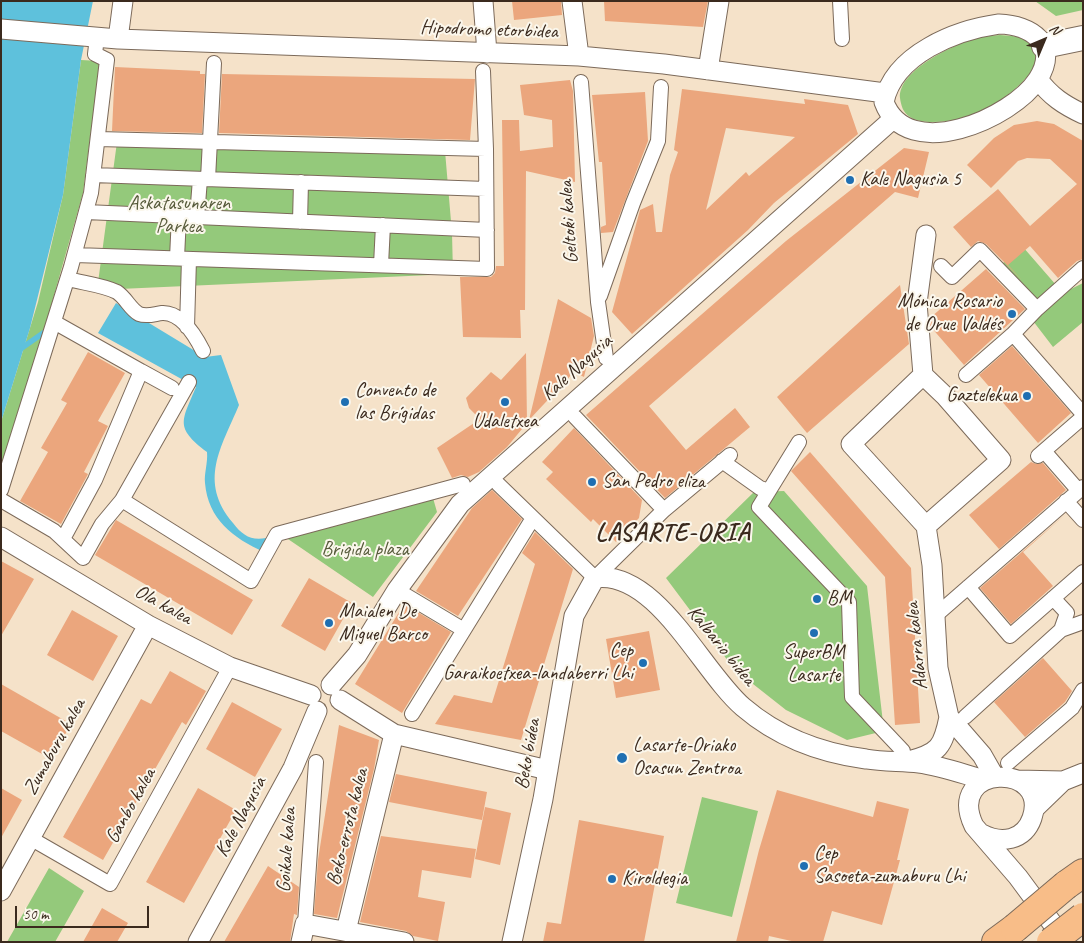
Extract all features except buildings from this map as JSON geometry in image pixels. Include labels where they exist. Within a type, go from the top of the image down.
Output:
[{"type":"highway","points":[[1005,935],[1074,879]]},
{"type":"highway","points":[[1051,942],[1083,917]]},
{"type":"street","points":[[118,38],[123,1]]},
{"type":"street","points":[[483,1],[487,53]]},
{"type":"street","points":[[572,1],[579,56]]},
{"type":"street","points":[[708,70],[718,1]]},
{"type":"street","points":[[840,1],[842,40]]},
{"type":"street","points":[[998,24],[1026,28],[1037,36],[1044,46],[1045,66],[1038,79],[1025,93],[1001,110],[957,131],[933,133],[917,131],[906,127],[893,119],[884,102],[885,93],[915,57],[943,39],[969,29],[998,24]]},
{"type":"street","name":"Hipodromo etorbidea","points":[[1,29],[118,38],[579,56],[708,70],[885,93]]},
{"type":"street","points":[[1,490],[68,279],[94,175],[107,60],[95,54],[93,36]]},
{"type":"street","points":[[1044,46],[1083,38]]},
{"type":"street","points":[[197,217],[209,142],[214,63]]},
{"type":"street","points":[[75,255],[487,269],[483,71]]},
{"type":"street","points":[[1038,79],[1048,93],[1064,105],[1083,114]]},
{"type":"street","name":"Geltoki kalea","points":[[581,82],[598,302],[606,358]]},
{"type":"street","points":[[598,302],[622,232],[658,141],[661,87]]},
{"type":"street","name":"Kale Nagusia","points":[[335,693],[397,590],[460,504],[893,119]]},
{"type":"street","points":[[98,139],[486,149]]},
{"type":"street","points":[[94,175],[486,189]]},
{"type":"street","points":[[300,222],[301,182]]},
{"type":"street","points":[[86,212],[487,230]]},
{"type":"street","points":[[179,216],[187,327]]},
{"type":"street","points":[[381,265],[383,226]]},
{"type":"street","points":[[923,375],[851,444],[926,526],[1001,460],[946,397],[923,375],[917,303],[926,235]]},
{"type":"street","points":[[941,266],[952,277],[980,250],[1037,309]]},
{"type":"street","points":[[966,375],[1083,268]]},
{"type":"street","points":[[68,279],[115,291],[124,297],[138,314],[148,316],[172,314],[187,327],[203,351]]},
{"type":"street","points":[[54,322],[172,388]]},
{"type":"street","points":[[935,616],[1080,488],[1041,454],[1083,415],[1013,334]]},
{"type":"street","points":[[63,539],[95,480],[142,371]]},
{"type":"street","points":[[1,500],[54,531],[82,558],[102,524],[122,500],[189,382]]},
{"type":"street","points":[[576,417],[664,510]]},
{"type":"street","points":[[799,442],[759,507],[849,602],[852,696],[903,757],[935,752],[957,717],[1061,630],[1075,622],[1083,622]]},
{"type":"street","points":[[498,484],[595,578],[664,510],[726,458],[760,488],[769,491]]},
{"type":"street","points":[[122,500],[252,581],[277,534],[463,484]]},
{"type":"street","points":[[1066,501],[1083,520]]},
{"type":"street","points":[[412,714],[533,518]]},
{"type":"street","name":"Adarra kalea","points":[[926,526],[932,565],[938,668],[957,717],[982,755],[989,778]]},
{"type":"street","name":"Ola kalea","points":[[1,537],[148,624],[230,666],[314,703]]},
{"type":"street","points":[[968,587],[1010,636],[1083,572]]},
{"type":"street","name":"Kalbario bidea","points":[[595,578],[607,576],[621,580],[657,604],[671,618],[715,678],[742,707],[771,728],[822,752],[866,760],[903,757],[989,778]]},
{"type":"street","name":"Beko bidea","points":[[512,942],[522,902],[548,770],[574,616],[595,578]]},
{"type":"street","points":[[397,590],[464,630]]},
{"type":"street","points":[[1052,598],[1067,613],[1061,630]]},
{"type":"street","name":"Zumaburu kalea","points":[[1,891],[148,624]]},
{"type":"street","name":"Ganbo kalea","points":[[30,838],[110,884],[230,666]]},
{"type":"street","points":[[335,693],[331,712],[327,713],[314,703],[321,685],[335,693],[394,734],[548,770]]},
{"type":"street","points":[[1072,708],[1083,690]]},
{"type":"street","points":[[1008,763],[1083,697]]},
{"type":"street","name":"Kale Nagusia","points":[[198,942],[293,768],[314,703]]},
{"type":"street","name":"Beko-errota kalea","points":[[346,930],[394,734]]},
{"type":"street","name":"Goikale kalea","points":[[303,933],[316,762]]},
{"type":"street","points":[[946,769],[970,798]]},
{"type":"street","points":[[1018,877],[1016,853],[1034,809],[1063,781],[1083,773]]},
{"type":"street","points":[[1063,781],[1017,780],[1003,776],[989,778],[974,790],[970,798],[971,819],[1018,877],[1066,942]]},
{"type":"street","points":[[1017,780],[1030,792],[1034,809]]},
{"type":"street","points":[[982,834],[992,839],[1003,841],[1013,839],[1024,832]]},
{"type":"street","points":[[303,933],[346,930],[404,942]]},
{"type":"green space","points":[[1035,1],[1083,1],[1083,10],[1056,16]]},
{"type":"green space","points":[[1000,35],[1022,38],[1034,45],[1038,54],[1035,65],[1027,77],[1003,99],[976,114],[947,121],[926,122],[910,117],[906,113],[900,98],[902,88],[908,78],[918,68],[942,52],[967,41],[980,37]]},
{"type":"green space","points":[[81,60],[100,61],[83,193],[32,373],[1,467],[1,422],[38,302],[63,195]]},
{"type":"green space","name":"Askatasunaren Parkea","points":[[117,142],[445,151],[452,233],[453,274],[97,290]]},
{"type":"green space","points":[[1023,247],[1063,293],[1083,283],[1083,322],[1053,347],[1030,317],[1036,313],[998,267]]},
{"type":"green space","name":"SuperBM Lasarte","points":[[784,491],[867,586],[884,731],[847,740],[786,710],[734,669],[666,578],[754,492]]},
{"type":"green space","name":"Brigida plaza","points":[[433,498],[437,512],[373,597],[285,537]]},
{"type":"green space","points":[[702,797],[758,811],[732,917],[676,903]]},
{"type":"green space","points":[[49,868],[84,891],[55,942],[7,942]]},
{"type":"water","points":[[1,1],[93,1],[81,60],[63,195],[30,328],[1,422]]},
{"type":"water","points":[[116,303],[205,357],[221,355],[239,405],[216,464],[215,479],[217,493],[222,508],[240,531],[251,538],[266,538],[267,545],[264,552],[232,534],[211,507],[205,483],[207,452],[189,436],[184,423],[187,408],[196,387],[98,333]]},
{"type":"waterway","points":[[19,350],[46,331]]},
{"type":"place","name":"Kale Nagusia 5","points":[[850,180]]},
{"type":"place","name":"Mónica Rosario de Orue Valdés","points":[[1012,314]]},
{"type":"place","name":"Gaztelekua","points":[[1027,396]]},
{"type":"place","name":"Convento de las Brígidas","points":[[345,402]]},
{"type":"place","name":"Udaletxea","points":[[505,402]]},
{"type":"place","name":"San Pedro eliza","points":[[592,482]]},
{"type":"place","name":"BM","points":[[817,599]]},
{"type":"place","name":"Maialen De Miguel Barco","points":[[329,623]]},
{"type":"place","name":"SuperBM Lasarte","points":[[814,633]]},
{"type":"place","name":"Cep Garaikoetxea-landaberri Lhi","points":[[643,663]]},
{"type":"place","name":"Lasarte-Oriako Osasun Zentroa","points":[[622,758]]},
{"type":"place","name":"Cep Sasoeta-zumaburu Lhi","points":[[804,866]]},
{"type":"place","name":"Kiroldegia","points":[[612,879]]},
{"type":"district","name":"LASARTE-ORIA","points":[[673,533]]}]
